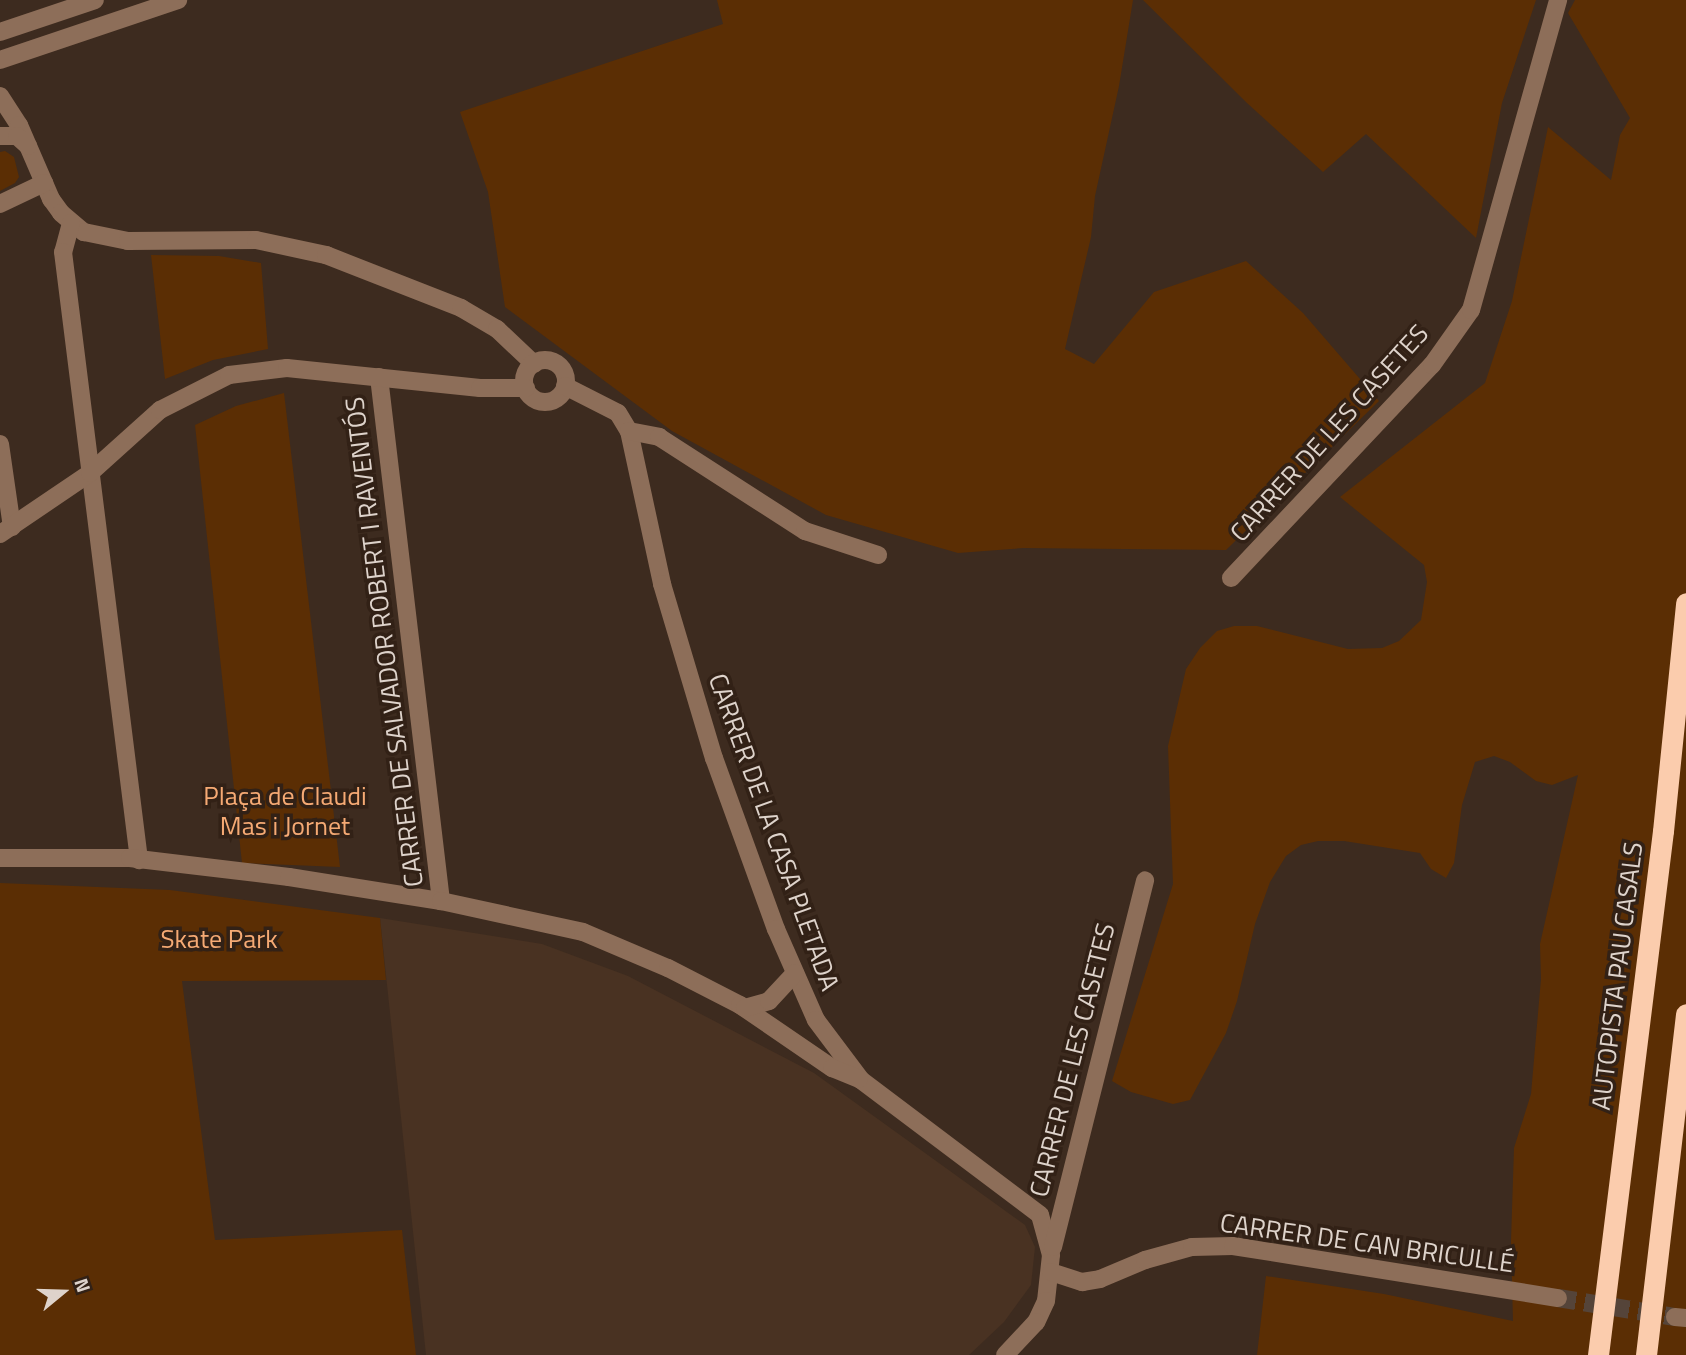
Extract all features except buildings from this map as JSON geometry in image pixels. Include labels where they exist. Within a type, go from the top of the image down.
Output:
[{"type":"highway","name":"AUTOPISTA PAU CASALS","points":[[1598,1355],[1663,831],[1686,603]]},
{"type":"highway","points":[[1646,1355],[1686,1014]]},
{"type":"street","points":[[0,32],[94,0]]},
{"type":"street","points":[[0,60],[178,0]]},
{"type":"street","name":"CARRER DE LES CASETES","points":[[1231,578],[1432,365],[1471,310],[1558,0]]},
{"type":"street","points":[[0,96],[12,111],[44,183],[61,213],[71,223],[97,237],[128,241],[256,240],[326,255],[461,308],[497,330],[534,364]]},
{"type":"street","points":[[0,136],[17,136],[28,146]]},
{"type":"street","points":[[0,204],[44,183]]},
{"type":"street","points":[[71,223],[63,253],[139,860]]},
{"type":"street","points":[[554,362],[564,372],[565,386],[558,397],[546,402],[534,398],[526,388],[527,372],[534,364],[554,362]]},
{"type":"street","points":[[6,530],[90,473],[160,410],[229,375],[287,368],[480,388],[526,388]]},
{"type":"street","name":"CARRER DE SALVADOR ROBERT I RAVENTÓS","points":[[379,377],[441,901]]},
{"type":"street","points":[[565,386],[618,413],[629,431],[659,437],[805,531],[878,555]]},
{"type":"street","name":"CARRER DE LA CASA PLETADA","points":[[629,431],[646,519],[679,649],[736,821],[816,1020],[861,1080],[1032,1206],[1045,1225],[1051,1253],[1046,1301],[1036,1322],[1005,1355]]},
{"type":"street","points":[[0,444],[6,530]]},
{"type":"street","points":[[0,858],[139,860],[289,877],[441,901],[583,932],[668,968],[745,1008],[832,1068],[861,1080]]},
{"type":"street","name":"CARRER DE LES CASETES","points":[[1051,1253],[1145,880]]},
{"type":"street","points":[[745,1008],[769,1001],[795,972]]},
{"type":"street","name":"CARRER DE CAN BRICULLÉ","points":[[1051,1272],[1082,1282],[1100,1279],[1145,1260],[1192,1247],[1233,1246],[1558,1298]]},
{"type":"shaded area","points":[[380,918],[542,944],[628,976],[814,1073],[1025,1225],[1035,1247],[1031,1285],[1004,1322],[969,1355],[426,1355]]},
{"type":"green space","points":[[717,0],[1133,0],[1119,86],[1095,196],[1091,237],[1065,349],[1094,364],[1154,292],[1246,261],[1303,313],[1379,401],[1226,550],[1023,548],[958,553],[826,515],[672,431],[505,307],[488,192],[460,112],[723,24]]},
{"type":"green space","points":[[1143,0],[1536,0],[1502,103],[1476,238],[1366,134],[1323,172],[1247,103]]},
{"type":"green space","points":[[1575,0],[1686,0],[1686,1355],[1257,1355],[1266,1276],[1384,1294],[1513,1321],[1511,1241],[1514,1148],[1531,1094],[1541,979],[1540,944],[1578,775],[1552,785],[1536,781],[1510,762],[1494,756],[1475,762],[1462,805],[1454,863],[1446,878],[1431,869],[1420,853],[1344,841],[1318,841],[1301,845],[1286,856],[1270,882],[1255,924],[1237,1001],[1226,1033],[1190,1100],[1173,1104],[1131,1092],[1112,1081],[1173,884],[1168,746],[1186,669],[1200,648],[1217,631],[1234,626],[1257,626],[1348,649],[1382,648],[1399,641],[1421,620],[1427,582],[1424,565],[1340,497],[1485,383],[1512,301],[1548,127],[1611,180],[1620,135],[1630,118],[1568,13]]},
{"type":"green space","points":[[5,151],[14,157],[19,177],[15,183],[0,191],[0,152]]},
{"type":"green space","points":[[151,255],[219,256],[261,263],[268,349],[213,360],[165,379]]},
{"type":"green space","name":"Plaça de Claudi Mas i Jornet","points":[[284,393],[340,867],[242,863],[195,425],[236,406]]},
{"type":"green space","name":"Skate Park","points":[[0,883],[170,890],[380,918],[386,980],[182,981],[215,1240],[402,1230],[416,1355],[0,1355]]},
{"type":"tunnel","points":[[1558,1298],[1675,1317]]}]
